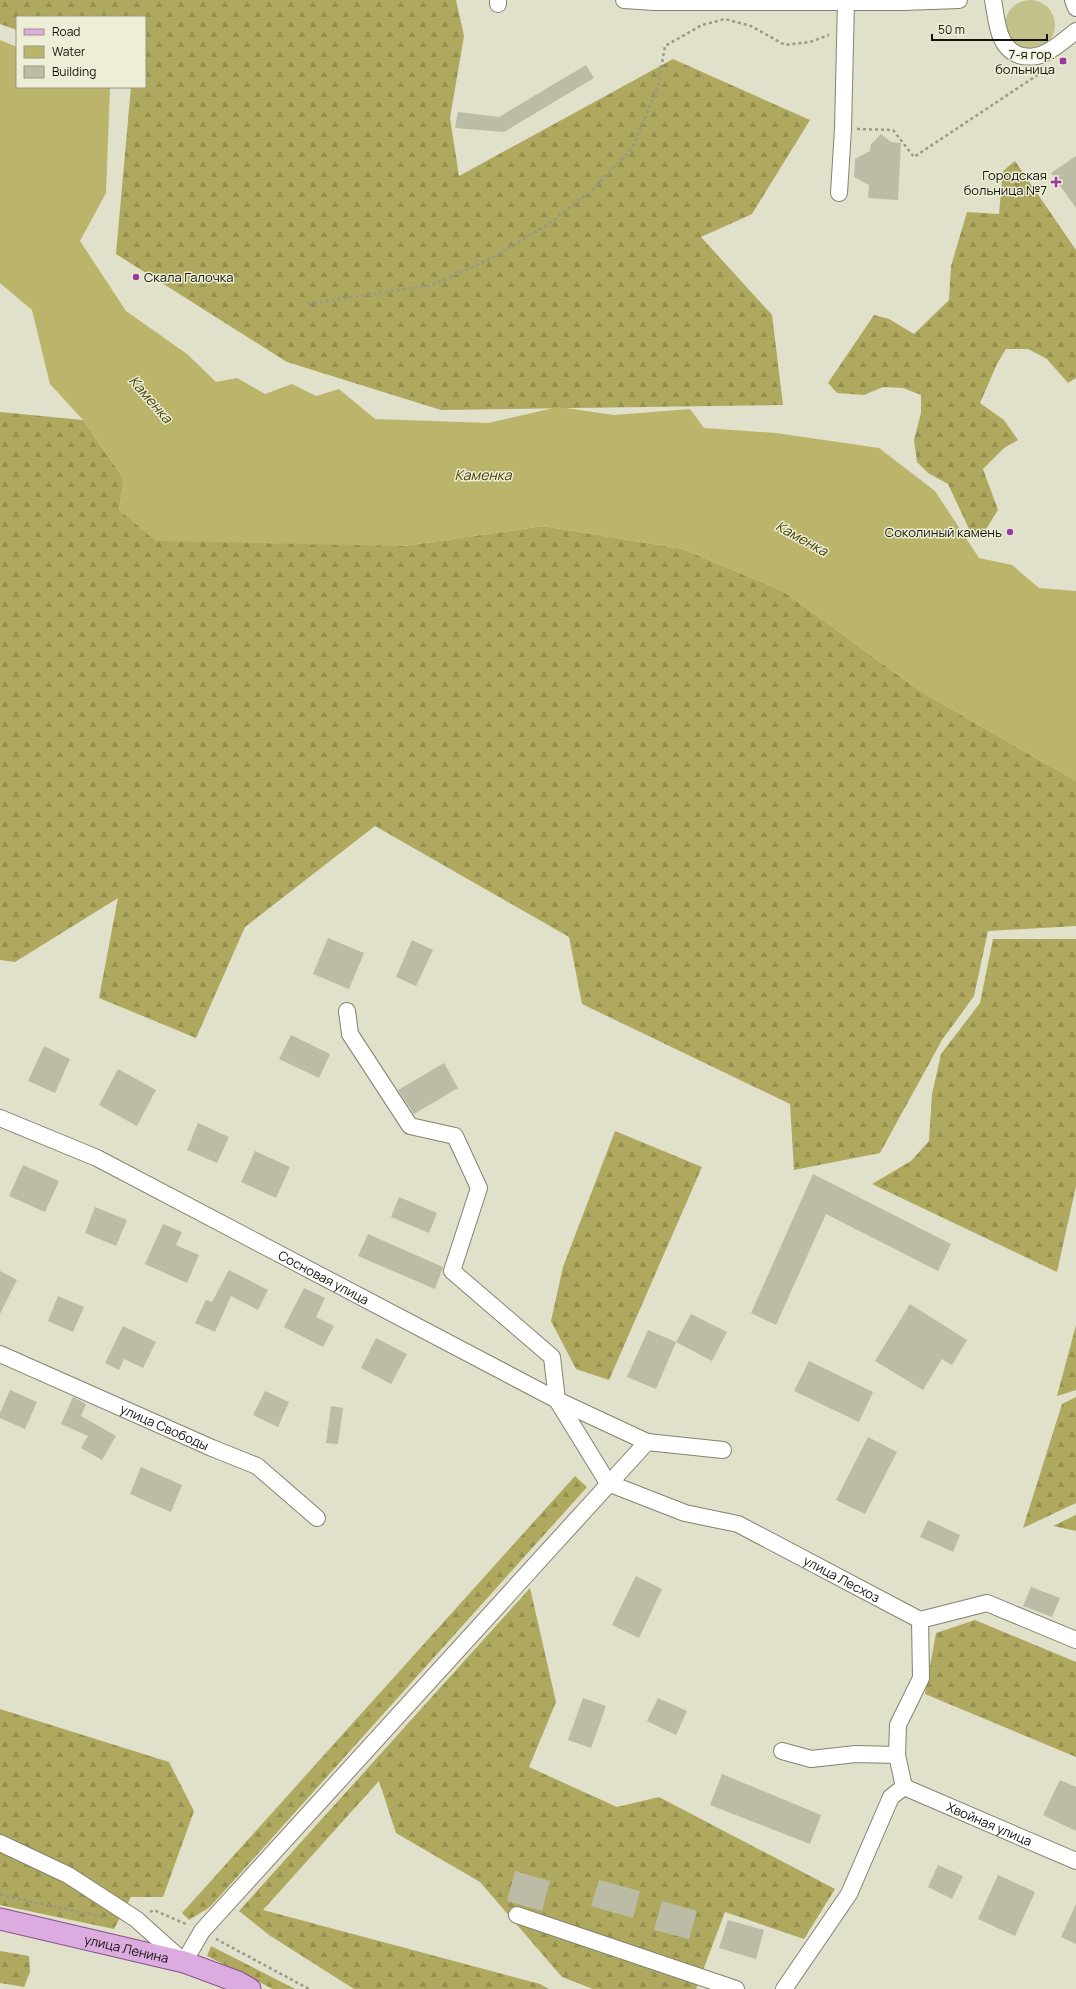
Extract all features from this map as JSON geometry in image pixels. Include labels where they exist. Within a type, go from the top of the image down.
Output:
[{"type":"main road","name":"улица Ленина","points":[[0,1919],[184,1962],[238,1982],[250,1989]]},
{"type":"street","points":[[624,0],[654,2],[903,2],[959,0]]},
{"type":"street","points":[[993,0],[999,35],[1006,47],[1017,55],[1030,57],[1043,55],[1076,31]]},
{"type":"street","points":[[1073,0],[1076,8]]},
{"type":"street","points":[[839,193],[843,129],[846,1]]},
{"type":"street","points":[[347,1011],[350,1034],[410,1126],[455,1136],[479,1188],[452,1271],[552,1358],[557,1400],[608,1483]]},
{"type":"street","name":"Сосновая улица","points":[[0,1118],[97,1158],[557,1400],[647,1442],[723,1450]]},
{"type":"street","name":"улица Свободы","points":[[0,1354],[212,1448],[257,1466],[317,1518]]},
{"type":"street","points":[[0,1843],[68,1876],[136,1919],[184,1962],[202,1931],[608,1483],[647,1442]]},
{"type":"street","name":"улица Лесхоз","points":[[608,1483],[685,1513],[738,1524],[920,1620]]},
{"type":"street","points":[[784,1989],[849,1894],[891,1797],[904,1787],[897,1755],[898,1725],[921,1678],[920,1620],[987,1603],[1076,1640]]},
{"type":"street","points":[[782,1751],[811,1760],[856,1754],[897,1755]]},
{"type":"street","name":"Хвойная улица","points":[[904,1787],[1076,1861]]},
{"type":"street","points":[[517,1915],[736,1989]]},
{"type":"path","points":[[308,304],[432,285],[490,259],[544,227],[592,190],[632,148],[658,87],[666,46],[702,25],[725,19],[751,26],[785,45],[810,42],[831,35],[845,20]]},
{"type":"path","points":[[843,129],[893,130],[914,156],[1048,68]]},
{"type":"shaded area","points":[[1030,0],[1039,2],[1050,11],[1055,25],[1053,34],[1044,45],[1030,50],[1021,48],[1010,39],[1005,25],[1007,16],[1016,5]]},
{"type":"green space","points":[[0,0],[456,0],[464,36],[450,118],[459,176],[673,59],[810,120],[752,214],[701,237],[772,315],[783,405],[441,410],[287,362],[116,254],[131,88],[146,88],[146,16],[16,16],[16,30],[0,24]]},
{"type":"green space","points":[[1015,161],[1076,250],[1076,378],[1068,383],[1047,359],[1028,349],[1006,349],[997,364],[980,403],[1004,420],[1018,440],[1004,448],[983,469],[998,510],[981,537],[970,531],[948,484],[928,473],[917,462],[914,440],[921,413],[921,395],[903,388],[883,387],[864,395],[837,393],[828,383],[874,315],[889,319],[914,334],[949,300],[951,266],[967,212],[999,214],[1003,171]]},
{"type":"green space","points":[[0,412],[83,420],[124,479],[119,510],[403,546],[543,526],[683,549],[783,591],[920,691],[1076,781],[1076,926],[988,931],[974,996],[942,1040],[880,1153],[794,1170],[790,1104],[582,1004],[569,937],[375,826],[245,927],[196,1038],[99,998],[118,898],[15,962],[0,960]]},
{"type":"green space","points":[[993,939],[1076,939],[1076,1186],[1057,1272],[872,1184],[911,1161],[929,1141],[932,1094],[941,1054],[980,1003]]},
{"type":"green space","points":[[615,1131],[702,1167],[609,1380],[576,1369],[551,1321],[563,1267]]},
{"type":"green space","points":[[1076,1325],[1076,1390],[1057,1396]]},
{"type":"green space","points":[[1076,1397],[1076,1503],[1023,1528],[1062,1404]]},
{"type":"green space","points":[[575,1476],[587,1487],[210,1907],[189,1920],[182,1913]]},
{"type":"green space","points":[[1076,1515],[1076,1531],[1053,1526]]},
{"type":"green space","points":[[530,1588],[556,1702],[529,1767],[617,1807],[659,1797],[835,1889],[804,1939],[725,1912],[696,1989],[593,1989],[562,1977],[480,1882],[396,1833],[379,1781],[263,1910],[540,1984],[549,1989],[354,1989],[269,1935],[239,1911]]},
{"type":"green space","points":[[975,1620],[1076,1662],[1076,1757],[925,1694],[936,1633]]},
{"type":"green space","points":[[0,1709],[169,1762],[194,1811],[163,1897],[131,1897],[114,1929],[0,1905]]},
{"type":"green space","points":[[211,1946],[295,1989],[273,1989],[207,1956]]},
{"type":"green space","points":[[0,1951],[29,1956],[30,1972],[24,1987],[0,1983]]},
{"type":"water","name":"Каменка","points":[[0,40],[16,47],[16,88],[110,88],[106,193],[80,241],[126,311],[187,354],[216,382],[237,378],[265,394],[292,384],[316,396],[339,389],[375,419],[488,423],[558,407],[614,415],[690,409],[704,428],[776,433],[879,448],[935,491],[979,558],[1012,565],[1039,588],[1076,591],[1076,781],[920,691],[783,591],[683,549],[543,526],[403,546],[156,541],[119,510],[124,479],[83,420],[50,384],[32,310],[0,283]]},
{"type":"building","points":[[586,65],[594,78],[504,132],[455,128],[458,112],[499,117]]},
{"type":"building","points":[[881,134],[891,142],[901,143],[898,200],[868,198],[869,185],[854,177],[855,159],[870,151],[871,144]]},
{"type":"building","points":[[1076,156],[1076,208],[1051,173]]},
{"type":"building","points":[[328,938],[364,953],[349,989],[313,974]]},
{"type":"building","points":[[412,940],[433,950],[416,986],[396,977]]},
{"type":"building","points":[[291,1035],[330,1054],[319,1078],[279,1059]]},
{"type":"building","points":[[44,1046],[70,1059],[55,1093],[28,1081]]},
{"type":"building","points":[[444,1063],[458,1088],[414,1114],[398,1090]]},
{"type":"building","points":[[118,1069],[156,1090],[137,1126],[99,1105]]},
{"type":"building","points":[[198,1123],[229,1137],[217,1163],[187,1150]]},
{"type":"building","points":[[255,1151],[290,1167],[276,1198],[241,1182]]},
{"type":"building","points":[[23,1165],[59,1181],[45,1212],[9,1196]]},
{"type":"building","points":[[813,1174],[951,1244],[938,1271],[826,1214],[776,1325],[751,1313]]},
{"type":"building","points":[[399,1197],[437,1213],[429,1233],[391,1217]]},
{"type":"building","points":[[95,1207],[127,1220],[116,1246],[85,1233]]},
{"type":"building","points":[[163,1224],[182,1232],[176,1245],[199,1255],[187,1283],[145,1264]]},
{"type":"building","points":[[368,1234],[443,1267],[435,1289],[358,1256]]},
{"type":"building","points":[[229,1270],[268,1290],[258,1310],[231,1296],[215,1332],[195,1323],[206,1300],[212,1302]]},
{"type":"building","points":[[0,1271],[17,1280],[0,1314]]},
{"type":"building","points":[[304,1288],[325,1298],[316,1317],[334,1326],[323,1347],[284,1327]]},
{"type":"building","points":[[58,1296],[84,1307],[73,1332],[48,1321]]},
{"type":"building","points":[[910,1304],[967,1340],[952,1365],[942,1359],[923,1390],[875,1361]]},
{"type":"building","points":[[691,1314],[727,1332],[712,1361],[676,1342]]},
{"type":"building","points":[[123,1326],[156,1342],[143,1368],[124,1359],[119,1370],[105,1363]]},
{"type":"building","points":[[648,1330],[676,1342],[656,1389],[627,1377]]},
{"type":"building","points":[[376,1338],[407,1354],[391,1384],[361,1368]]},
{"type":"building","points":[[809,1361],[873,1392],[859,1422],[794,1391]]},
{"type":"building","points":[[10,1390],[37,1402],[25,1429],[0,1418],[0,1413]]},
{"type":"building","points":[[265,1391],[289,1402],[278,1427],[253,1415]]},
{"type":"building","points":[[73,1397],[86,1404],[81,1416],[116,1436],[102,1460],[81,1448],[88,1436],[61,1424]]},
{"type":"building","points":[[331,1406],[343,1408],[338,1444],[326,1443]]},
{"type":"building","points":[[868,1437],[897,1452],[865,1514],[836,1500]]},
{"type":"building","points":[[141,1467],[182,1485],[171,1512],[130,1494]]},
{"type":"building","points":[[928,1520],[960,1535],[953,1552],[920,1537]]},
{"type":"building","points":[[636,1576],[662,1589],[639,1638],[612,1625]]},
{"type":"building","points":[[1031,1587],[1060,1598],[1052,1617],[1023,1606]]},
{"type":"building","points":[[583,1698],[606,1706],[591,1748],[568,1740]]},
{"type":"building","points":[[658,1698],[687,1711],[676,1735],[647,1721]]},
{"type":"building","points":[[722,1774],[821,1815],[810,1844],[710,1805]]},
{"type":"building","points":[[1060,1780],[1076,1787],[1076,1831],[1043,1815]]},
{"type":"building","points":[[938,1865],[963,1876],[952,1899],[928,1887]]},
{"type":"building","points":[[515,1871],[550,1881],[542,1911],[507,1901]]},
{"type":"building","points":[[998,1875],[1035,1892],[1015,1936],[978,1919]]},
{"type":"building","points":[[599,1880],[640,1891],[633,1918],[591,1906]]},
{"type":"building","points":[[662,1901],[697,1911],[689,1939],[654,1930]]},
{"type":"building","points":[[1076,1904],[1076,1944],[1061,1937]]},
{"type":"building","points":[[728,1920],[764,1930],[756,1959],[719,1948]]},
{"type":"place","name":"7-я гор. больница","points":[[1063,61]]},
{"type":"place","name":"Городская больница №7","points":[[1056,182]]},
{"type":"place","name":"Скала Галочка","points":[[136,277]]},
{"type":"place","name":"Соколиный камень","points":[[1010,532]]}]
